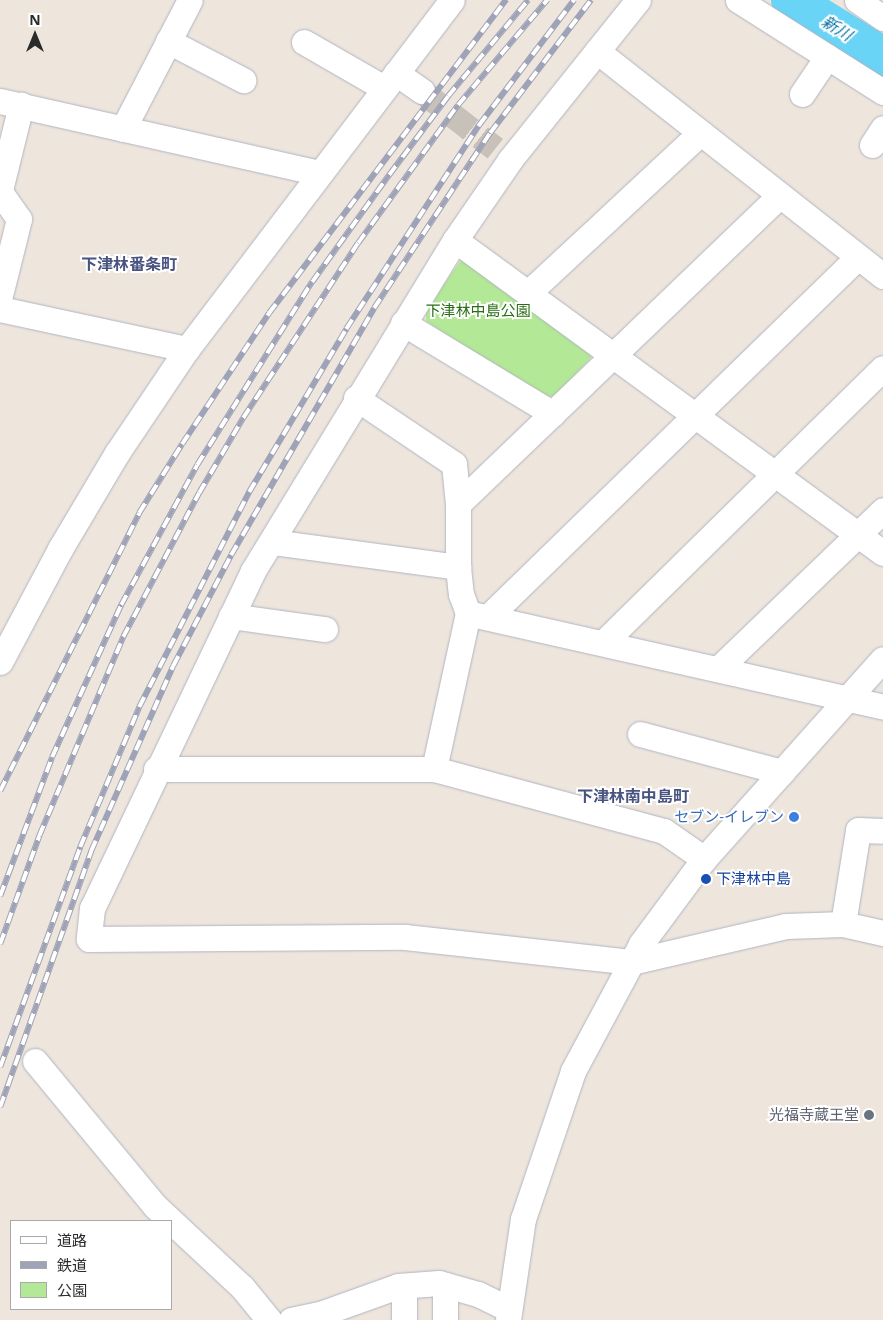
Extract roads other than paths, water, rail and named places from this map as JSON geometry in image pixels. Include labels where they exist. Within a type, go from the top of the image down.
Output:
[{"type":"street","points":[[123,129],[190,0]]},
{"type":"street","points":[[0,662],[60,549],[117,453],[187,349],[452,0]]},
{"type":"street","points":[[638,0],[597,51],[502,154],[455,240],[356,398],[273,542],[253,571],[156,769],[92,908],[89,938],[405,937],[631,962],[786,926],[843,924],[883,933]]},
{"type":"street","points":[[738,0],[883,92]]},
{"type":"street","points":[[856,0],[883,18]]},
{"type":"street","points":[[168,41],[243,80]]},
{"type":"street","points":[[304,42],[390,80],[422,91]]},
{"type":"street","points":[[597,51],[883,276]]},
{"type":"street","points":[[802,94],[827,57]]},
{"type":"street","points":[[0,295],[18,219],[0,191],[10,103],[319,173]]},
{"type":"street","points":[[528,293],[700,133]]},
{"type":"street","points":[[458,504],[780,195]]},
{"type":"street","points":[[455,240],[883,553]]},
{"type":"street","points":[[434,768],[478,615],[695,416],[858,257]]},
{"type":"street","points":[[0,309],[187,349]]},
{"type":"street","points":[[404,323],[553,414]]},
{"type":"street","points":[[603,643],[883,368]]},
{"type":"street","points":[[356,398],[454,464],[458,504],[458,567],[461,594],[478,615],[883,707]]},
{"type":"street","points":[[718,669],[883,510]]},
{"type":"street","points":[[273,542],[458,567]]},
{"type":"street","points":[[231,616],[325,629]]},
{"type":"street","points":[[291,1320],[320,1314],[404,1286],[445,1285],[478,1294],[508,1315],[523,1219],[573,1071],[631,962],[704,859],[846,698],[883,659]]},
{"type":"street","points":[[640,734],[782,772]]},
{"type":"street","points":[[156,769],[434,768],[664,831],[704,859]]},
{"type":"street","points":[[843,924],[858,830],[883,831]]},
{"type":"street","points":[[35,1061],[155,1206],[170,1220]]},
{"type":"street","points":[[172,1222],[242,1287],[269,1320]]},
{"type":"street","points":[[445,1285],[445,1320]]},
{"type":"street","points":[[404,1286],[404,1320]]},
{"type":"waterway","name":"新川","points":[[791,0],[883,57]]},
{"type":"tunnel","points":[[422,91],[495,148]]},
{"type":"railway","points":[[0,791],[139,513],[182,444],[269,313],[506,0]]},
{"type":"railway","points":[[0,896],[52,757],[121,605],[197,465],[312,282],[448,96],[528,0]]},
{"type":"railway","points":[[0,944],[39,836],[123,637],[199,493],[243,418],[358,243],[458,105],[547,0]]},
{"type":"railway","points":[[0,1067],[80,847],[139,707],[249,492],[346,329],[479,125],[574,0]]},
{"type":"railway","points":[[0,1107],[91,851],[173,666],[231,555],[374,308],[490,133],[591,0]]},
{"type":"place","name":"セブン-イレブン","points":[[794,817]]},
{"type":"place","name":"下津林中島","points":[[706,879]]},
{"type":"place","name":"光福寺蔵王堂","points":[[869,1115]]},
{"type":"district","name":"下津林番条町","points":[[129,264]]},
{"type":"district","name":"下津林南中島町","points":[[633,796]]},
{"type":"park label","name":"下津林中島公園","points":[[478,311]]}]
